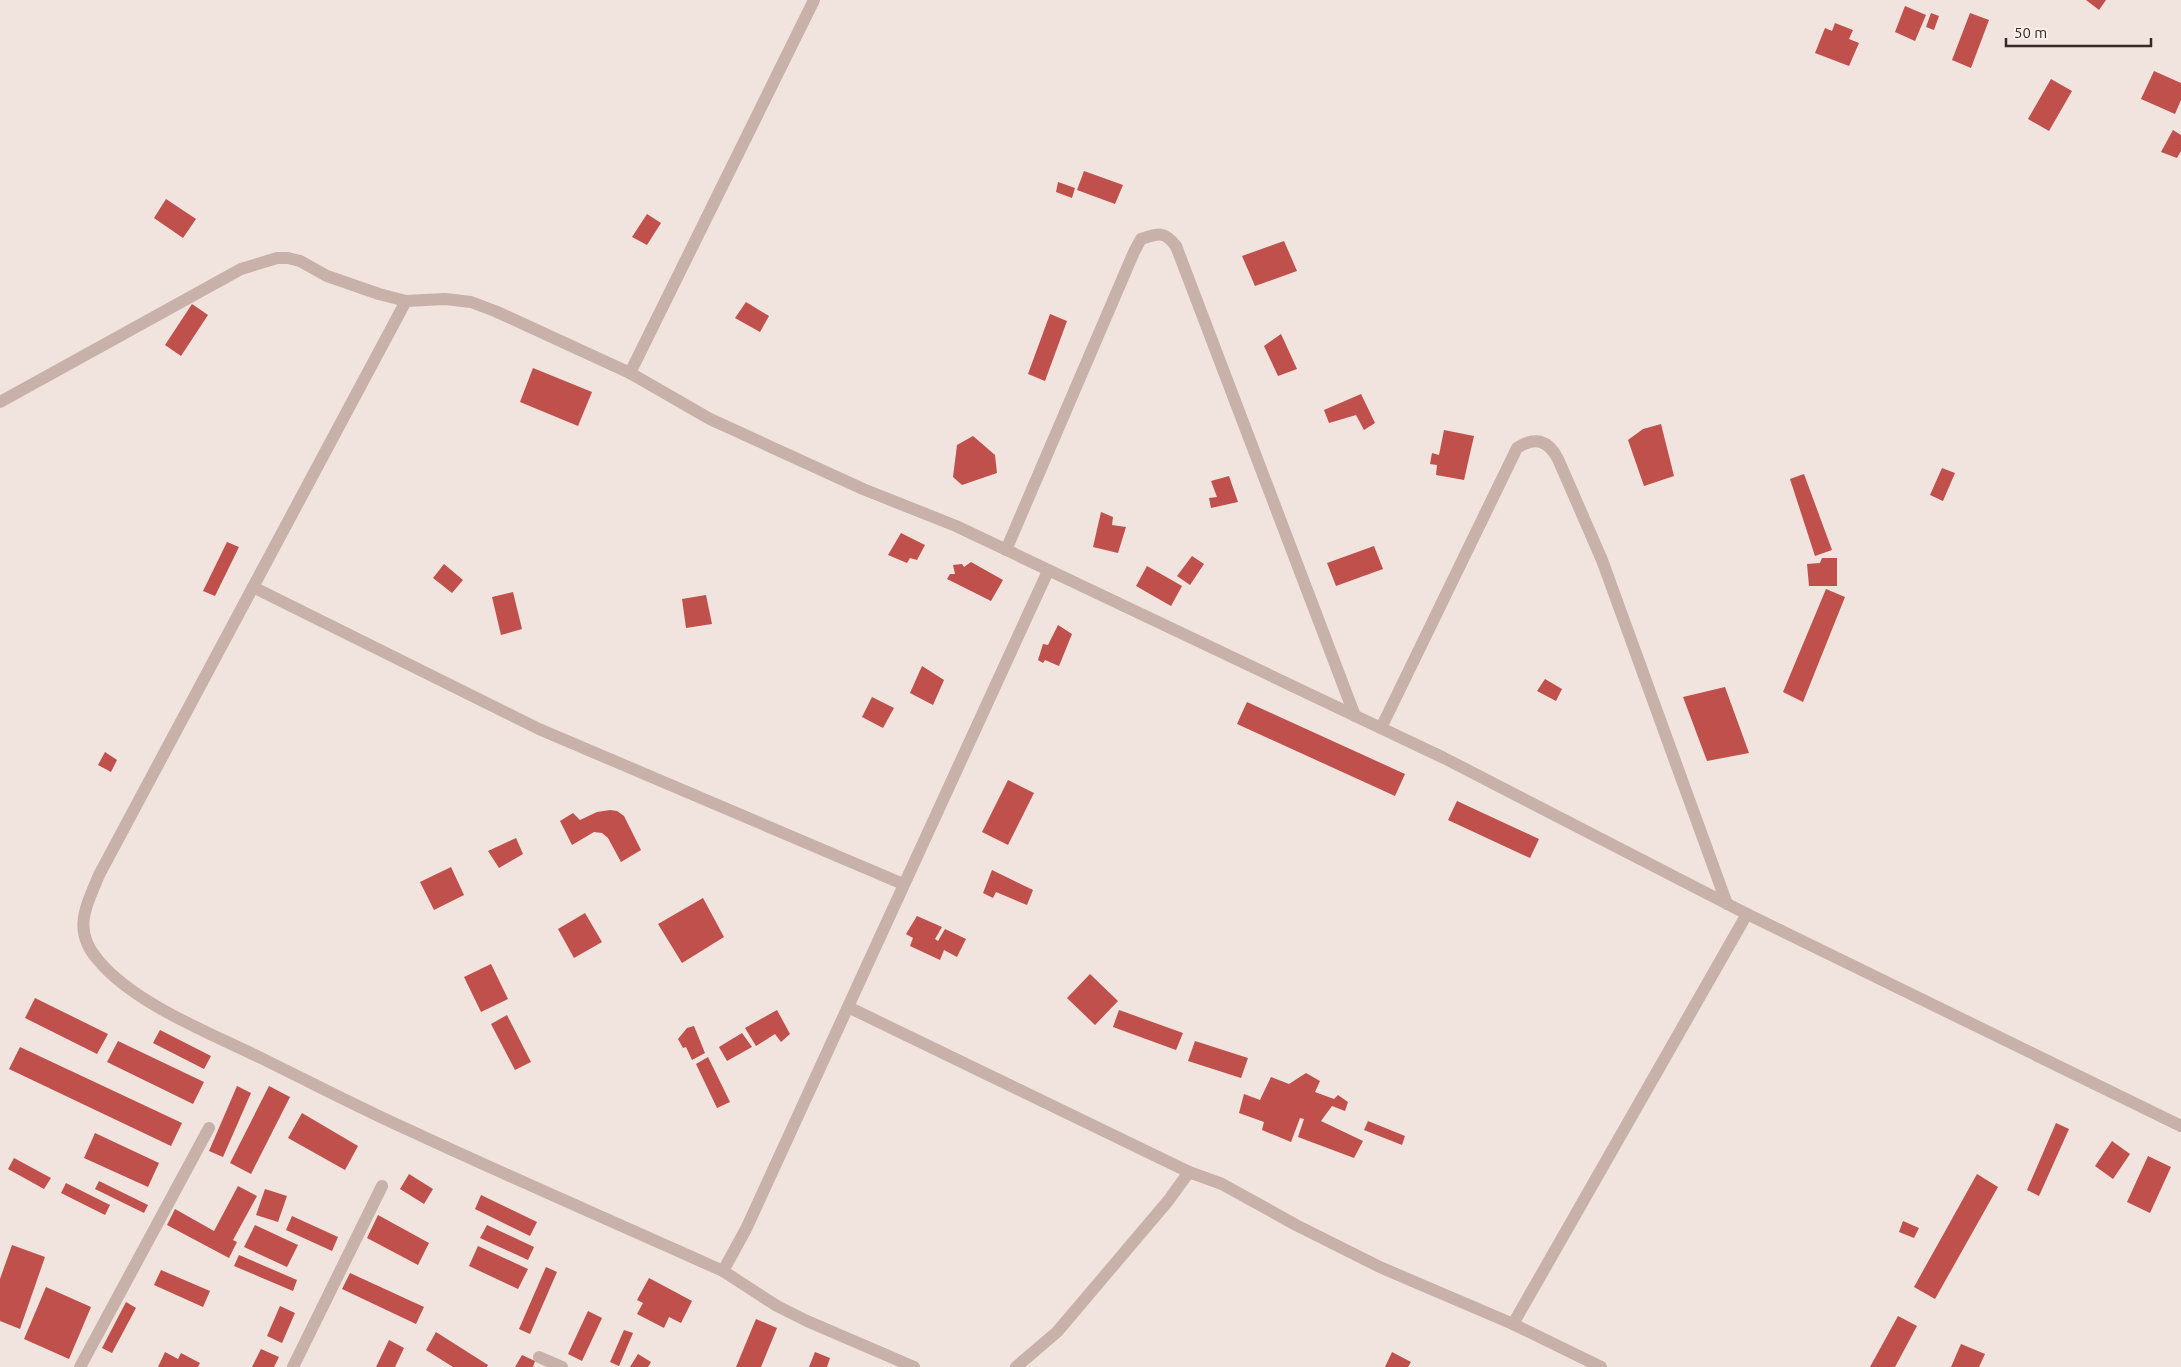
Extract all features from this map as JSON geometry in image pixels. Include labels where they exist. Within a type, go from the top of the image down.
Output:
[{"type":"street","points":[[630,373],[814,0]]},
{"type":"street","points":[[1006,550],[1134,252],[1141,239],[1160,234],[1168,236],[1176,246],[1355,716]]},
{"type":"street","points":[[0,402],[242,268],[277,258],[300,261],[327,276],[406,301],[445,299],[471,302],[516,320],[630,373],[710,419],[863,489],[956,526],[1444,758],[1747,914],[2181,1126]]},
{"type":"street","points":[[406,301],[96,883],[86,907],[82,927],[87,944],[98,960],[122,983],[161,1008],[409,1130],[723,1271],[777,1306],[807,1321],[914,1367]]},
{"type":"street","points":[[1381,728],[1517,448],[1527,442],[1545,443],[1554,450],[1602,560],[1727,904]]},
{"type":"street","points":[[723,1271],[746,1229],[1048,571]]},
{"type":"street","points":[[253,588],[539,728],[904,884]]},
{"type":"street","points":[[1513,1324],[1747,914]]},
{"type":"street","points":[[848,1006],[1189,1172],[1222,1184],[1296,1225],[1382,1268],[1513,1324],[1601,1367]]},
{"type":"street","points":[[80,1367],[209,1128]]},
{"type":"street","points":[[1016,1367],[1057,1332],[1168,1201],[1189,1172]]},
{"type":"street","points":[[293,1367],[382,1186]]},
{"type":"street","points":[[540,1357],[562,1367]]},
{"type":"building","points":[[2086,0],[2106,0],[2099,10]]},
{"type":"building","points":[[1905,6],[1926,15],[1915,41],[1895,32]]},
{"type":"building","points":[[1931,13],[1939,16],[1934,30],[1926,27]]},
{"type":"building","points":[[1970,13],[1989,20],[1971,68],[1952,60]]},
{"type":"building","points":[[1835,23],[1853,30],[1849,39],[1859,43],[1849,66],[1815,53],[1825,28],[1832,31]]},
{"type":"building","points":[[2154,71],[2181,83],[2181,100],[2175,114],[2141,99]]},
{"type":"building","points":[[2051,79],[2072,91],[2049,131],[2028,119]]},
{"type":"building","points":[[2173,130],[2181,135],[2181,151],[2177,158],[2161,152]]},
{"type":"building","points":[[1084,171],[1123,185],[1115,204],[1077,190]]},
{"type":"building","points":[[1058,182],[1075,188],[1072,198],[1056,192]]},
{"type":"building","points":[[166,199],[196,219],[183,238],[154,218]]},
{"type":"building","points":[[647,214],[661,223],[647,245],[632,237]]},
{"type":"building","points":[[1284,241],[1297,271],[1255,286],[1242,256]]},
{"type":"building","points":[[746,302],[769,316],[760,332],[735,318]]},
{"type":"building","points":[[192,304],[208,315],[181,356],[165,345]]},
{"type":"building","points":[[1050,314],[1067,321],[1045,381],[1028,374]]},
{"type":"building","points":[[1281,334],[1297,369],[1278,376],[1264,346]]},
{"type":"building","points":[[533,368],[592,392],[578,426],[520,402]]},
{"type":"building","points":[[1361,394],[1375,423],[1364,430],[1356,415],[1329,423],[1324,410]]},
{"type":"building","points":[[1661,424],[1674,476],[1644,486],[1628,440],[1643,429]]},
{"type":"building","points":[[1444,430],[1474,436],[1464,480],[1436,475],[1437,465],[1430,464],[1432,453],[1439,455]]},
{"type":"building","points":[[973,436],[995,455],[997,473],[962,485],[953,477],[957,445]]},
{"type":"building","points":[[1942,468],[1955,473],[1943,501],[1930,495]]},
{"type":"building","points":[[1804,474],[1832,550],[1815,556],[1790,479]]},
{"type":"building","points":[[1229,476],[1238,502],[1211,508],[1209,498],[1217,497],[1211,481]]},
{"type":"building","points":[[1101,512],[1113,517],[1112,525],[1126,527],[1118,553],[1093,547]]},
{"type":"building","points":[[901,533],[925,545],[917,560],[910,558],[907,563],[888,555]]},
{"type":"building","points":[[227,542],[239,547],[215,596],[203,591]]},
{"type":"building","points":[[1374,546],[1383,569],[1336,586],[1327,563]]},
{"type":"building","points":[[1192,556],[1204,564],[1190,585],[1177,576]]},
{"type":"building","points":[[1822,558],[1837,558],[1837,586],[1809,586],[1807,564],[1820,563]]},
{"type":"building","points":[[971,562],[1003,580],[991,601],[947,579],[950,574],[955,574],[953,565],[962,564],[964,567]]},
{"type":"building","points":[[444,564],[463,580],[452,593],[433,578]]},
{"type":"building","points":[[1147,566],[1182,586],[1171,606],[1136,586]]},
{"type":"building","points":[[1826,589],[1845,597],[1803,702],[1783,692]]},
{"type":"building","points":[[513,592],[522,629],[501,635],[492,597]]},
{"type":"building","points":[[706,595],[712,624],[686,628],[682,599]]},
{"type":"building","points":[[1058,625],[1072,634],[1059,666],[1045,660],[1043,663],[1038,660],[1043,644],[1048,645]]},
{"type":"building","points":[[922,666],[944,680],[933,705],[910,693]]},
{"type":"building","points":[[1545,679],[1562,689],[1556,701],[1537,691]]},
{"type":"building","points":[[1725,687],[1749,753],[1707,761],[1683,697]]},
{"type":"building","points":[[872,697],[894,708],[883,728],[862,717]]},
{"type":"building","points":[[1247,702],[1405,774],[1395,796],[1237,724]]},
{"type":"building","points":[[105,752],[117,760],[111,772],[98,765]]},
{"type":"building","points":[[1008,780],[1034,793],[1008,845],[982,832]]},
{"type":"building","points":[[1457,801],[1539,839],[1530,858],[1448,820]]},
{"type":"building","points":[[617,811],[624,816],[641,850],[621,862],[608,838],[602,833],[594,832],[572,845],[560,821],[573,813],[580,820],[597,812]]},
{"type":"building","points":[[516,838],[523,854],[499,868],[488,851]]},
{"type":"building","points":[[451,867],[464,895],[434,910],[420,882]]},
{"type":"building","points":[[992,870],[1033,890],[1027,905],[996,892],[993,898],[983,893]]},
{"type":"building","points":[[703,898],[724,937],[682,963],[658,924]]},
{"type":"building","points":[[585,913],[602,942],[574,958],[558,929]]},
{"type":"building","points":[[917,916],[942,927],[935,939],[938,941],[945,929],[966,939],[957,957],[944,950],[940,960],[910,946],[913,938],[906,934]]},
{"type":"building","points":[[491,964],[508,999],[481,1012],[464,977]]},
{"type":"building","points":[[1090,974],[1118,1001],[1095,1025],[1067,998]]},
{"type":"building","points":[[35,998],[108,1034],[97,1054],[25,1018]]},
{"type":"building","points":[[777,1010],[790,1034],[781,1042],[775,1034],[756,1046],[745,1028]]},
{"type":"building","points":[[1119,1010],[1183,1033],[1176,1050],[1113,1027]]},
{"type":"building","points":[[507,1015],[531,1062],[515,1070],[491,1024]]},
{"type":"building","points":[[694,1026],[705,1053],[692,1060],[686,1047],[683,1048],[678,1039],[687,1028]]},
{"type":"building","points":[[160,1030],[211,1056],[204,1069],[153,1043]]},
{"type":"building","points":[[742,1033],[752,1047],[727,1061],[719,1047]]},
{"type":"building","points":[[118,1041],[204,1082],[193,1104],[107,1062]]},
{"type":"building","points":[[1195,1041],[1248,1058],[1241,1078],[1188,1061]]},
{"type":"building","points":[[20,1047],[182,1123],[171,1146],[9,1069]]},
{"type":"building","points":[[708,1057],[730,1102],[717,1108],[696,1064]]},
{"type":"building","points":[[1306,1073],[1320,1081],[1315,1092],[1334,1099],[1338,1095],[1348,1102],[1345,1111],[1332,1106],[1321,1121],[1363,1141],[1354,1158],[1298,1137],[1304,1119],[1300,1118],[1291,1142],[1262,1130],[1264,1122],[1239,1113],[1244,1094],[1260,1100],[1271,1077],[1289,1084]]},
{"type":"building","points":[[237,1086],[251,1093],[223,1157],[209,1151]]},
{"type":"building","points":[[269,1086],[290,1097],[251,1174],[230,1163]]},
{"type":"building","points":[[302,1113],[358,1146],[345,1170],[288,1138]]},
{"type":"building","points":[[1368,1121],[1405,1136],[1402,1145],[1364,1130]]},
{"type":"building","points":[[2056,1123],[2069,1129],[2039,1196],[2027,1190]]},
{"type":"building","points":[[95,1133],[159,1163],[148,1187],[84,1158]]},
{"type":"building","points":[[2112,1141],[2130,1154],[2113,1179],[2095,1166]]},
{"type":"building","points":[[2148,1156],[2171,1167],[2150,1213],[2127,1202]]},
{"type":"building","points":[[14,1158],[51,1178],[44,1189],[8,1169]]},
{"type":"building","points":[[409,1174],[433,1189],[424,1204],[400,1189]]},
{"type":"building","points":[[1977,1174],[1998,1187],[1935,1299],[1914,1287]]},
{"type":"building","points":[[99,1181],[148,1205],[144,1213],[95,1189]]},
{"type":"building","points":[[66,1183],[110,1205],[105,1215],[61,1193]]},
{"type":"building","points":[[238,1186],[257,1196],[233,1240],[237,1242],[229,1258],[167,1225],[175,1209],[214,1231]]},
{"type":"building","points":[[265,1189],[287,1196],[278,1222],[256,1215]]},
{"type":"building","points":[[481,1195],[537,1222],[530,1236],[475,1209]]},
{"type":"building","points":[[378,1215],[429,1243],[418,1265],[367,1238]]},
{"type":"building","points":[[292,1216],[338,1237],[332,1251],[286,1230]]},
{"type":"building","points":[[1903,1221],[1919,1228],[1914,1238],[1899,1232]]},
{"type":"building","points":[[255,1225],[298,1245],[287,1267],[244,1247]]},
{"type":"building","points":[[487,1225],[534,1247],[528,1260],[480,1238]]},
{"type":"building","points":[[12,1245],[45,1257],[20,1329],[0,1321],[0,1279]]},
{"type":"building","points":[[478,1246],[528,1269],[518,1289],[469,1266]]},
{"type":"building","points":[[239,1255],[297,1280],[293,1291],[234,1266]]},
{"type":"building","points":[[546,1267],[557,1272],[530,1334],[519,1329]]},
{"type":"building","points":[[161,1270],[210,1291],[203,1307],[154,1285]]},
{"type":"building","points":[[350,1273],[424,1307],[416,1324],[342,1289]]},
{"type":"building","points":[[649,1278],[692,1301],[681,1323],[669,1317],[664,1328],[637,1314],[643,1303],[637,1300]]},
{"type":"building","points":[[46,1287],[91,1307],[69,1359],[24,1339]]},
{"type":"building","points":[[126,1302],[136,1308],[112,1353],[102,1348]]},
{"type":"building","points":[[280,1306],[295,1313],[282,1343],[267,1336]]},
{"type":"building","points":[[588,1311],[602,1318],[582,1361],[568,1354]]},
{"type":"building","points":[[1898,1316],[1917,1326],[1895,1367],[1870,1367]]},
{"type":"building","points":[[756,1319],[777,1328],[761,1367],[736,1367]]},
{"type":"building","points":[[624,1330],[633,1333],[619,1366],[610,1362]]},
{"type":"building","points":[[436,1332],[488,1365],[487,1367],[453,1367],[426,1350]]},
{"type":"building","points":[[389,1340],[404,1348],[395,1367],[376,1367]]},
{"type":"building","points":[[1961,1344],[1985,1354],[1979,1367],[1951,1367]]},
{"type":"building","points":[[261,1349],[279,1357],[274,1367],[252,1367]]},
{"type":"building","points":[[165,1352],[178,1359],[181,1353],[200,1363],[198,1367],[158,1367]]},
{"type":"building","points":[[815,1352],[830,1358],[827,1367],[809,1367]]},
{"type":"building","points":[[1392,1352],[1411,1362],[1408,1367],[1385,1367]]},
{"type":"building","points":[[638,1354],[651,1362],[648,1367],[630,1367]]},
{"type":"building","points":[[522,1355],[535,1361],[533,1367],[515,1367]]}]
